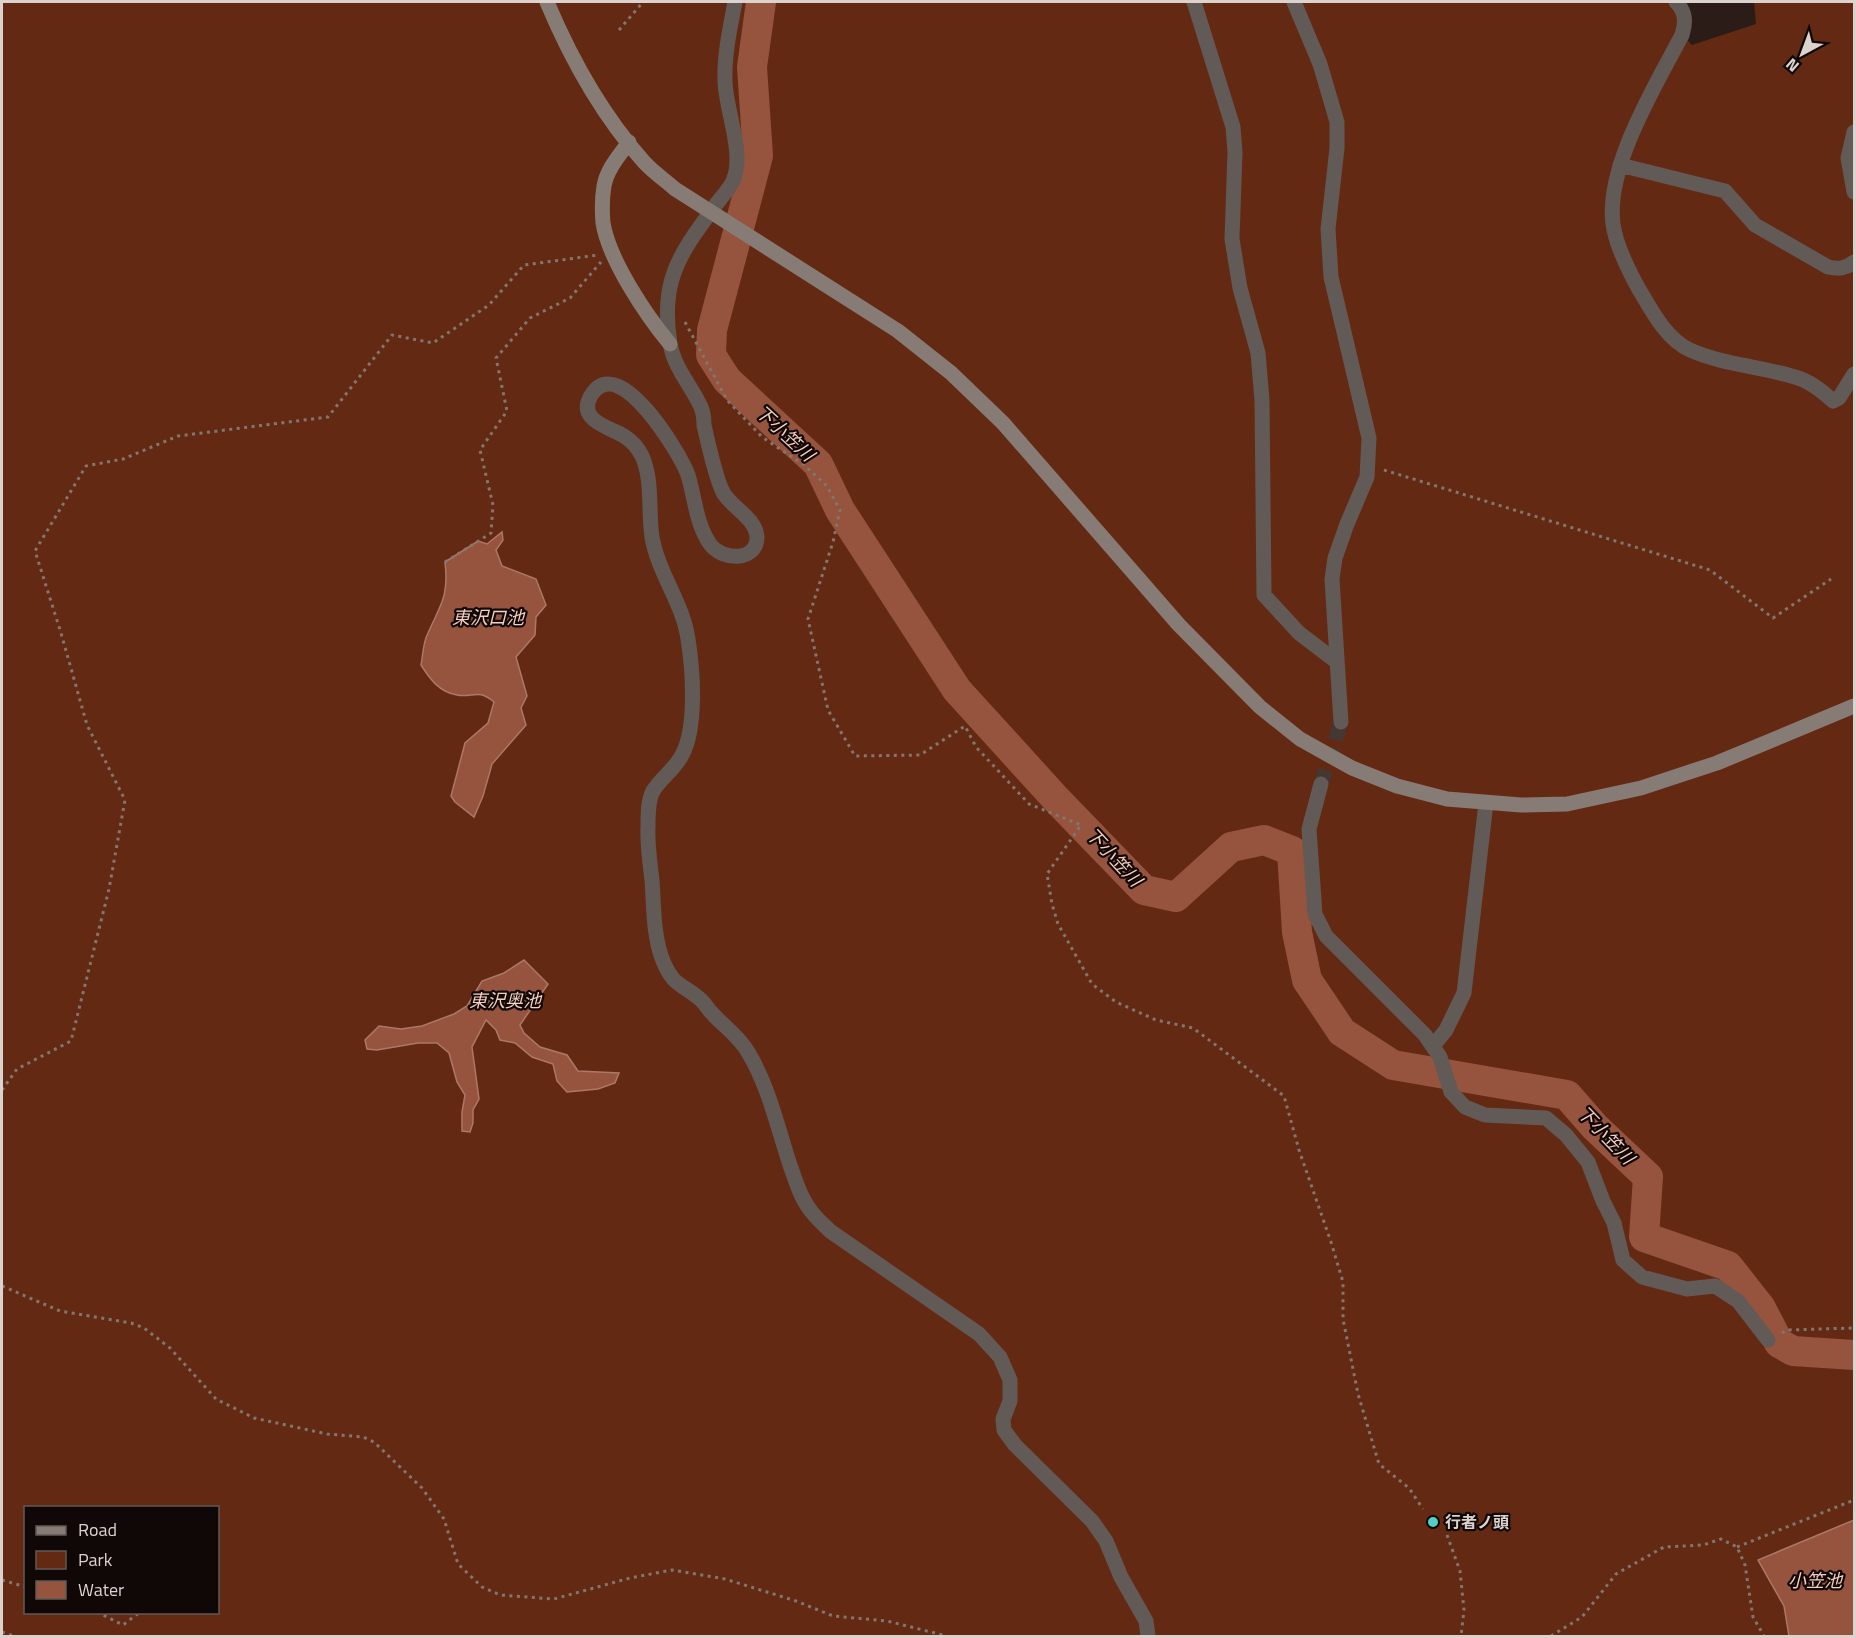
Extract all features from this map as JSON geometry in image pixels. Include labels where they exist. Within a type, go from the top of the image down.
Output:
[{"type":"street","points":[[547,2],[585,79],[606,113],[645,162],[675,189],[898,331],[951,373],[1004,423],[1179,625],[1260,707],[1300,739],[1352,768],[1397,786],[1447,799],[1486,803],[1567,804],[1641,788],[1717,763],[1854,706]]},
{"type":"street","points":[[735,2],[725,57],[725,87],[737,160],[733,180],[690,240],[670,276],[667,322],[673,357],[702,409],[721,489],[729,502],[754,528],[757,539],[754,548],[736,558],[726,557],[716,551],[708,541],[701,527],[687,472],[660,425],[637,400],[614,384],[599,387],[588,401],[588,410],[595,422],[628,438],[643,458],[647,471],[652,537],[657,557],[688,636],[691,709],[688,736],[684,753],[653,791],[647,830],[657,944],[675,982],[699,998],[715,1017],[736,1033],[759,1070],[798,1189],[811,1212],[830,1231],[979,1334],[1000,1357],[1010,1380],[1010,1401],[1003,1419],[1004,1430],[1015,1445],[1092,1521],[1106,1541],[1121,1577],[1146,1621],[1148,1636]]},
{"type":"street","points":[[1194,2],[1233,127],[1235,152],[1232,239],[1238,279],[1258,353],[1262,400],[1264,595],[1299,633],[1337,662]]},
{"type":"street","points":[[1294,2],[1320,64],[1337,122],[1328,251],[1331,277],[1370,438],[1367,477],[1335,558],[1332,579],[1341,722]]},
{"type":"street","points":[[1676,2],[1685,14],[1682,35],[1625,147],[1612,204],[1614,233],[1638,289],[1657,320],[1687,349],[1716,360],[1796,377],[1821,390],[1833,401],[1839,398],[1854,374]]},
{"type":"street","points":[[1854,132],[1848,158],[1854,192]]},
{"type":"street","points":[[629,142],[611,167],[604,184],[603,224],[614,256],[651,321],[670,344]]},
{"type":"street","points":[[1620,165],[1725,191],[1755,225],[1828,267],[1838,269],[1850,266],[1854,262]]},
{"type":"street","points":[[1321,784],[1309,829],[1315,914],[1326,936],[1425,1035],[1440,1057],[1451,1092],[1465,1107],[1485,1115],[1546,1118],[1566,1135],[1588,1162],[1614,1223],[1623,1260],[1642,1277],[1687,1289],[1715,1286],[1738,1301],[1774,1337]]},
{"type":"street","points":[[1433,1046],[1446,1030],[1464,993],[1486,803]]},
{"type":"path","points":[[620,30],[643,2]]},
{"type":"path","points":[[2,1090],[17,1069],[71,1041],[109,889],[125,800],[87,725],[35,551],[86,466],[123,459],[178,436],[328,417],[392,335],[433,343],[489,305],[524,266],[608,254],[570,298],[530,318],[496,358],[507,411],[480,450],[493,505],[491,533],[445,562]]},
{"type":"path","points":[[683,318],[727,400],[762,437],[804,465],[827,486],[840,510],[833,542],[808,619],[828,710],[855,756],[920,755],[965,726],[976,747],[1029,804],[1081,825],[1047,874],[1058,924],[1092,984],[1116,1002],[1156,1020],[1193,1028],[1284,1096],[1299,1150],[1343,1282],[1343,1319],[1358,1394],[1379,1464],[1409,1488],[1423,1509]]},
{"type":"path","points":[[1368,465],[1710,570],[1773,618],[1832,579]]},
{"type":"path","points":[[2,1286],[60,1311],[131,1323],[144,1328],[170,1348],[216,1399],[254,1418],[327,1434],[363,1437],[374,1442],[422,1488],[444,1519],[458,1564],[482,1587],[500,1595],[554,1599],[630,1578],[672,1570],[725,1579],[796,1601],[833,1616],[887,1621],[947,1636]]},
{"type":"path","points":[[1774,1337],[1787,1330],[1854,1328]]},
{"type":"path","points":[[1737,1546],[1854,1500]]},
{"type":"path","points":[[1447,1535],[1460,1571],[1464,1610],[1461,1636]]},
{"type":"path","points":[[1551,1636],[1582,1617],[1616,1574],[1664,1546],[1703,1545],[1721,1539],[1737,1546],[1746,1565],[1753,1617],[1764,1636]]},
{"type":"path","points":[[2,1580],[24,1586]]},
{"type":"path","points":[[101,1614],[123,1625],[137,1614]]},
{"type":"path","points":[[2,1632],[14,1636]]},
{"type":"green space","points":[[2,2],[1669,2],[1685,14],[1682,35],[1692,45],[1756,24],[1754,2],[1854,2],[1854,1636],[2,1636]]},
{"type":"water","name":"東沢口池","points":[[502,532],[503,540],[496,550],[502,566],[536,579],[546,605],[536,617],[535,635],[516,657],[527,696],[521,708],[526,725],[492,764],[474,817],[451,796],[465,743],[488,723],[494,702],[484,695],[463,696],[445,691],[432,680],[421,665],[425,640],[445,592],[445,562],[478,541],[487,544]]},
{"type":"water","name":"東沢奥池","points":[[524,960],[548,984],[520,1025],[524,1033],[540,1047],[567,1055],[578,1071],[619,1073],[615,1083],[598,1089],[567,1092],[557,1081],[553,1064],[532,1057],[515,1043],[500,1040],[496,1030],[486,1020],[472,1047],[479,1099],[473,1110],[470,1132],[462,1131],[465,1095],[457,1082],[449,1053],[437,1043],[418,1043],[377,1050],[367,1049],[365,1040],[379,1026],[401,1029],[422,1026],[454,1014],[467,1006],[482,981],[504,973]]},
{"type":"water","name":"小笠池","points":[[1854,1520],[1854,1636],[1789,1636],[1784,1606],[1758,1560]]},
{"type":"waterway","name":"下小笠川","points":[[761,2],[752,67],[758,156],[712,330],[711,355],[727,380],[818,464],[840,510],[957,690],[1057,800],[1144,890],[1176,897],[1231,847],[1264,840],[1292,851],[1297,932],[1307,980],[1342,1032],[1393,1065],[1567,1095],[1595,1127],[1648,1177],[1644,1237],[1728,1266],[1761,1308],[1779,1343],[1793,1351],[1854,1355]]},
{"type":"tunnel","points":[[1321,784],[1341,722]]},
{"type":"place","name":"行者ノ頭","points":[[1433,1522]]}]
